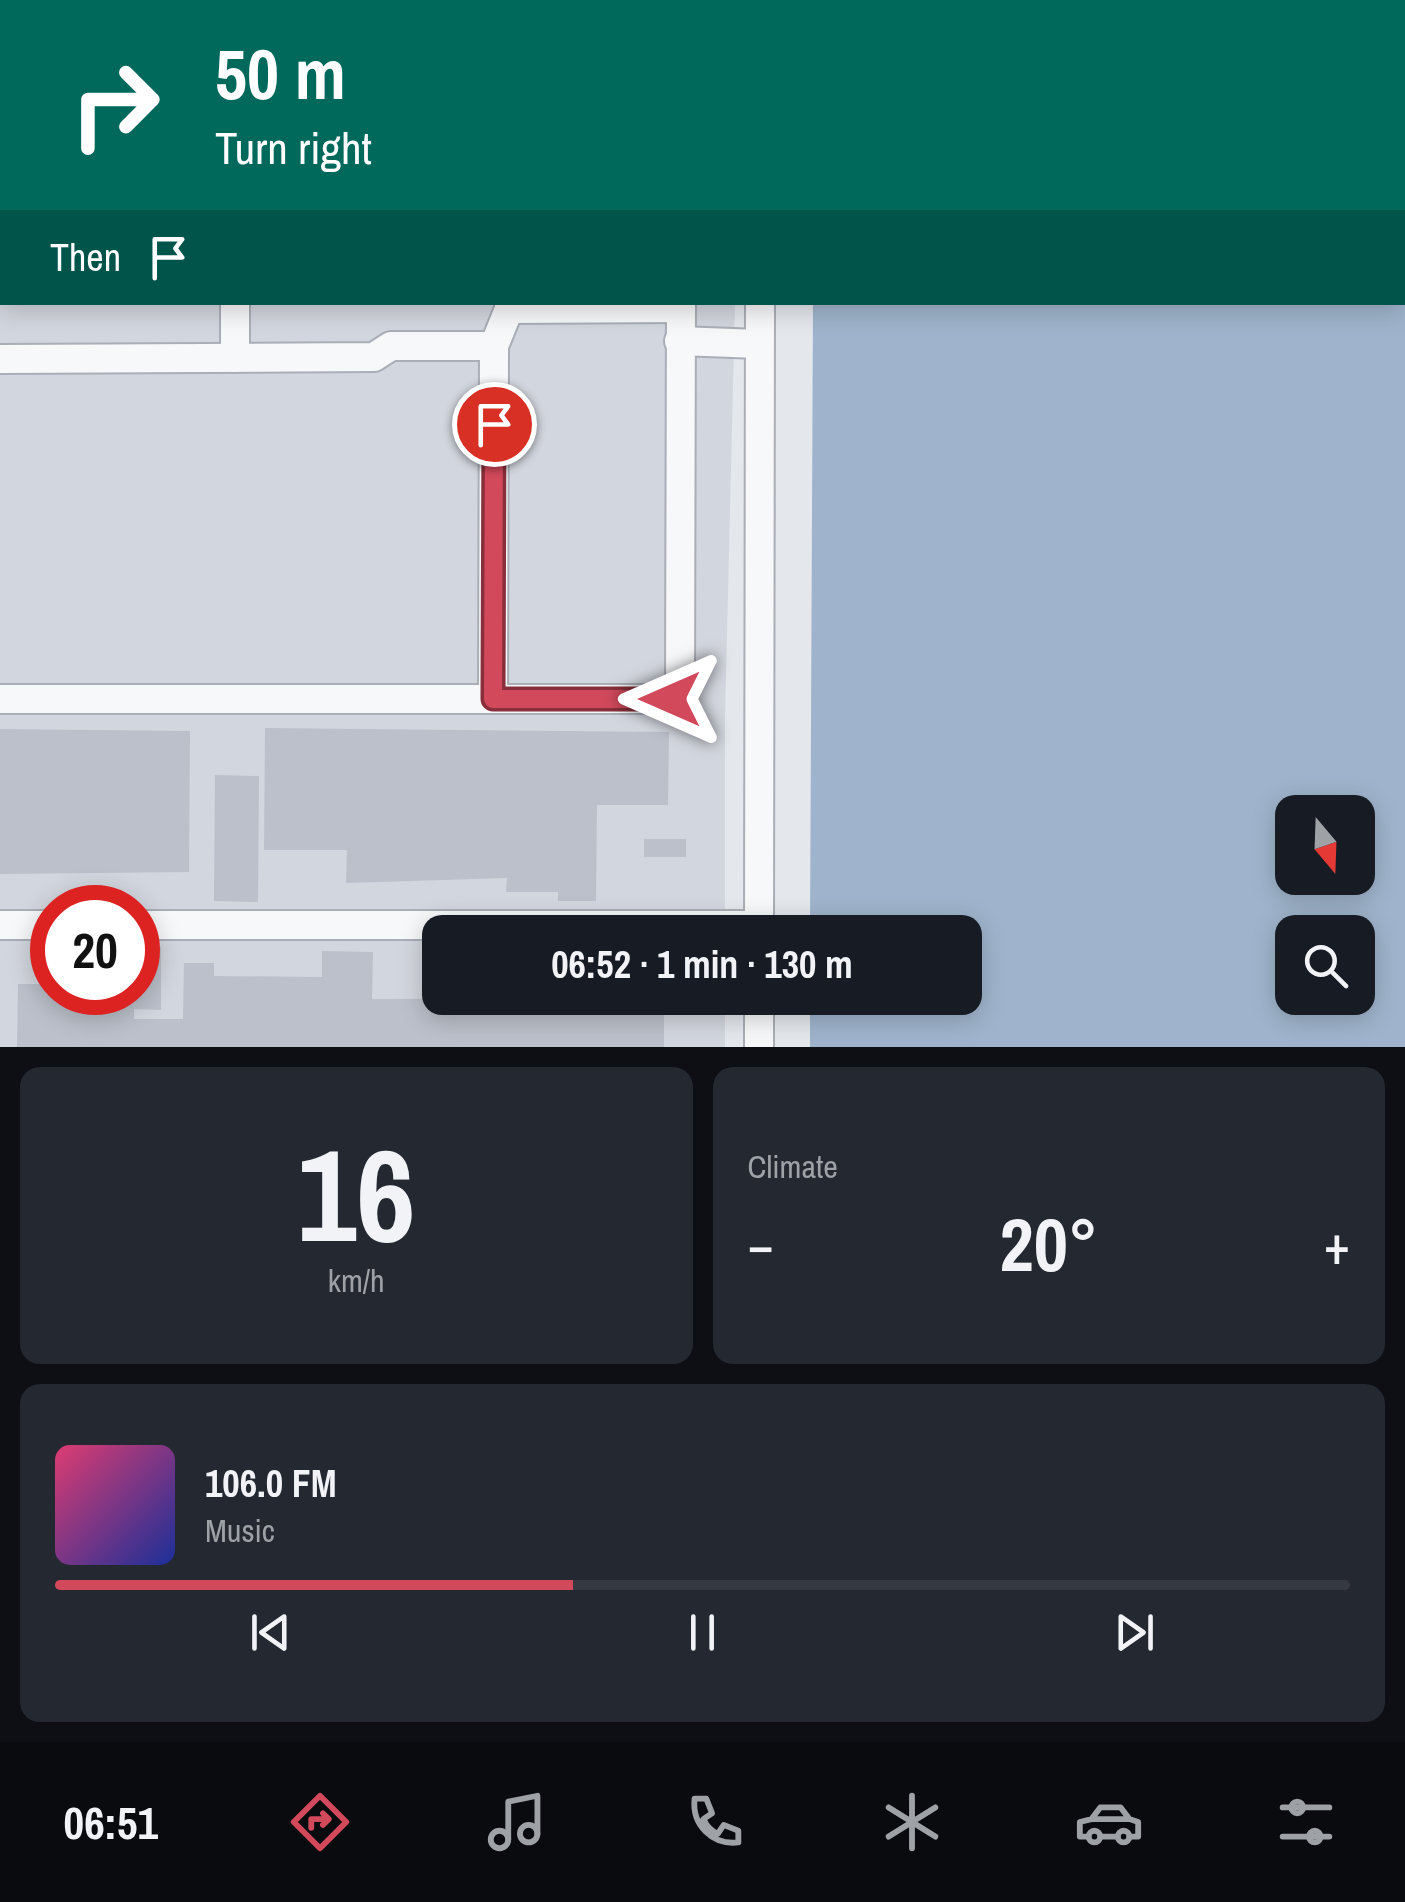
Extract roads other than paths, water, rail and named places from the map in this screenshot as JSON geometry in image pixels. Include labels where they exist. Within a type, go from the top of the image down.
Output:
[{"type":"street","points":[[235,305],[235,358]]},
{"type":"street","points":[[0,699],[493,699],[670,699],[680,690],[681,305],[509,306],[494,346],[493,699]]},
{"type":"street","points":[[759,306],[759,915]]},
{"type":"street","points":[[679,341],[759,344]]},
{"type":"street","points":[[0,359],[374,358],[391,346],[494,346]]},
{"type":"street","points":[[160,924],[422,926]]},
{"type":"street","points":[[0,925],[30,925]]},
{"type":"street","points":[[758,1047],[759,1015]]},
{"type":"water","points":[[813,305],[1405,305],[1405,1047],[810,1047],[810,1015],[982,1015],[982,915],[810,915]]}]
